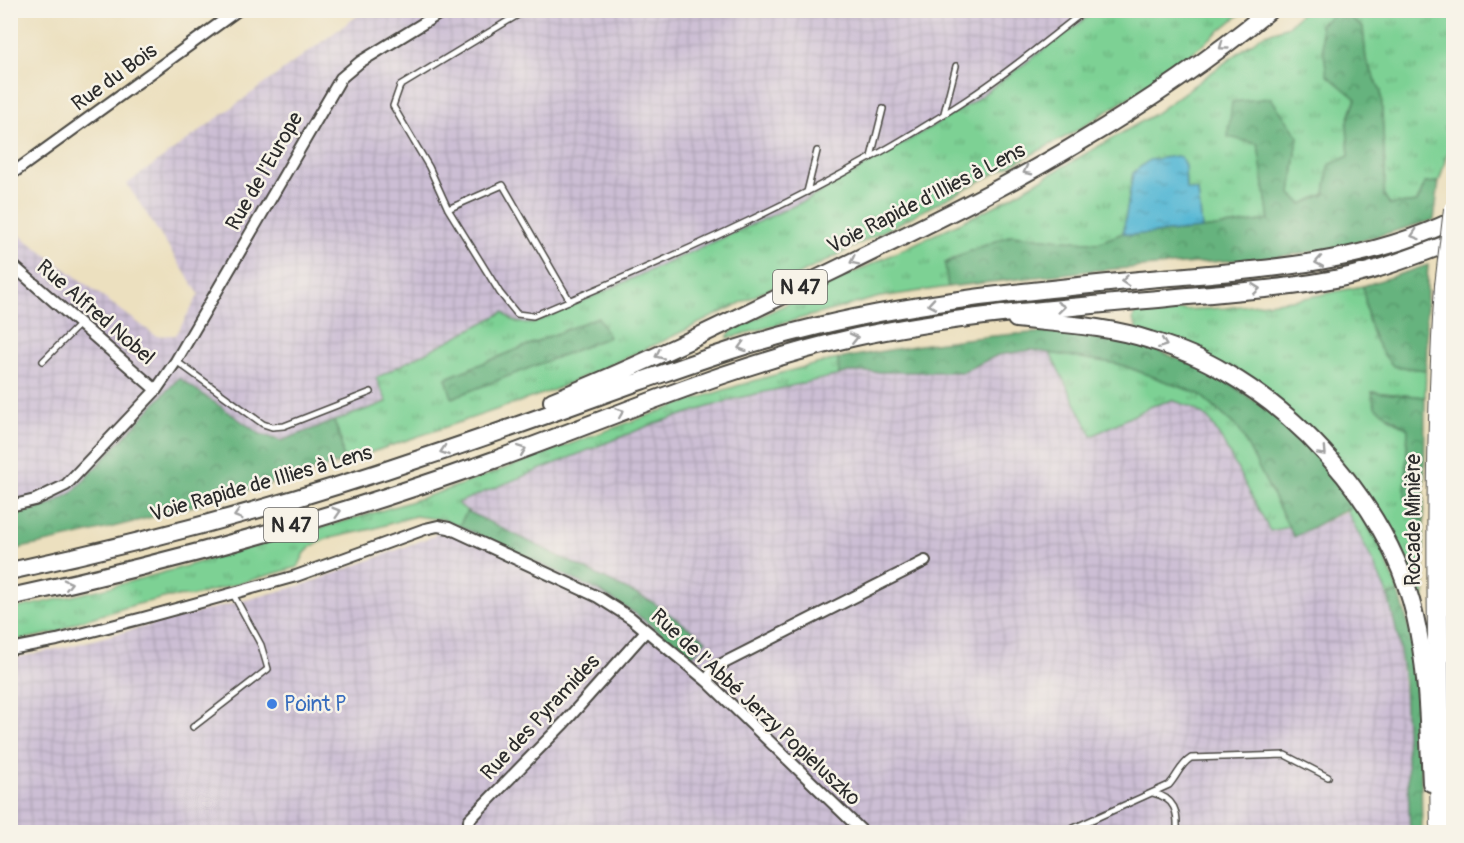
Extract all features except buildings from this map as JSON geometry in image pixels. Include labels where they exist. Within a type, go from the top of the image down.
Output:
[{"type":"highway","name":"Voie Rapide d’Illies à Lens","points":[[519,424],[548,403],[625,371],[753,310],[943,216],[1078,144],[1207,58],[1270,10]]},
{"type":"highway","name":"Rocade Minière","points":[[1440,832],[1437,446],[1445,286],[1454,209]]},
{"type":"highway","name":"Voie Rapide de Illies à Lens","points":[[10,571],[98,552],[269,506],[421,459],[723,352],[799,330],[891,311],[1012,293],[1279,269],[1335,259],[1376,248],[1432,230],[1454,220]]},
{"type":"highway","name":"N 47","points":[[10,597],[138,568],[276,530],[429,483],[720,375],[797,352],[854,338],[982,315],[1263,289],[1316,281],[1366,272],[1454,241]]},
{"type":"highway","points":[[982,315],[1114,331],[1148,339],[1183,352],[1248,386],[1288,417],[1326,455],[1359,494],[1387,542],[1407,588],[1415,614],[1426,673],[1431,789],[1440,832]]},
{"type":"street","name":"Rue du Bois","points":[[10,175],[238,10]]},
{"type":"street","name":"Rue de l'Europe","points":[[10,506],[35,500],[66,485],[156,390],[176,361],[341,78],[360,62],[445,10]]},
{"type":"street","name":"Rue Alfred Nobel","points":[[10,263],[156,390]]},
{"type":"street","name":"Rue de l'Abbé Jerzy Popieluszko","points":[[10,650],[68,638],[233,594],[296,576],[425,529],[438,526],[449,528],[598,597],[631,618],[706,681],[863,832]]},
{"type":"street","points":[[706,681],[714,668],[925,561]]},
{"type":"street","name":"Rue des Pyramides","points":[[469,832],[469,820],[564,723],[646,631]]},
{"type":"lane","points":[[526,10],[400,86],[393,106],[429,166],[448,209],[500,293],[517,314],[533,316],[807,192],[871,157],[967,100],[1086,10]]},
{"type":"lane","points":[[944,113],[956,66]]},
{"type":"lane","points":[[871,157],[883,109]]},
{"type":"lane","points":[[807,192],[817,151]]},
{"type":"lane","points":[[448,209],[503,184],[570,301]]},
{"type":"lane","points":[[43,362],[80,323]]},
{"type":"lane","points":[[176,361],[262,424],[272,427],[284,426],[371,392]]},
{"type":"lane","points":[[193,727],[268,669],[261,645],[233,594]]},
{"type":"lane","points":[[1065,832],[1169,785],[1176,777],[1182,763],[1191,758],[1285,755],[1328,777]]},
{"type":"lane","points":[[1153,793],[1170,800],[1176,809],[1177,832]]},
{"type":"shaded area","points":[[423,10],[1096,11],[970,104],[809,199],[534,323],[522,324],[503,312],[376,378],[387,401],[281,441],[260,434],[92,473],[72,493],[51,505],[11,516],[10,228],[156,336],[176,335],[199,294],[127,184],[364,11],[412,11],[416,15]]},
{"type":"shaded area","points":[[1032,350],[1119,364],[1239,429],[1294,537],[1347,511],[1388,596],[1399,642],[1407,731],[1410,832],[11,832],[10,659],[70,646],[306,584],[434,536],[456,503],[653,424],[734,399],[848,372],[962,372],[998,355]]},
{"type":"green space","points":[[1096,11],[1244,11],[1165,75],[1073,133],[824,262],[661,342],[554,390],[343,462],[341,440],[334,421],[387,402],[376,378],[504,312],[517,322],[534,323],[809,199],[970,104]],"holes":[[[598,317],[608,337],[452,397],[446,378]]]},
{"type":"green space","points":[[1303,11],[1338,11],[1320,25],[1356,98],[1347,124],[1349,157],[1329,165],[1325,194],[1302,204],[1291,194],[1298,136],[1258,143],[1269,220],[1202,229],[1198,191],[1186,190],[1185,167],[1133,173],[1123,233],[1098,243],[1011,235],[945,263],[948,287],[880,297],[728,338],[728,335],[736,328],[995,206],[1153,115],[1263,35],[1288,26]]},
{"type":"green space","points":[[1338,11],[1363,28],[1366,60],[1381,91],[1384,195],[1390,205],[1417,202],[1425,183],[1439,182],[1434,220],[1336,248],[1277,257],[1089,271],[948,287],[945,264],[963,254],[1011,235],[1098,243],[1123,233],[1131,235],[1202,229],[1269,220],[1258,144],[1228,137],[1232,102],[1271,98],[1298,136],[1291,194],[1302,204],[1325,194],[1329,165],[1349,156],[1347,124],[1356,99],[1327,75],[1320,25]]},
{"type":"green space","points":[[1341,11],[1453,11],[1454,118],[1448,151],[1439,182],[1425,183],[1417,202],[1390,205],[1384,195],[1381,91],[1366,60],[1363,28]]},
{"type":"green space","points":[[1428,265],[1426,370],[1393,366],[1374,338],[1368,319],[1363,286]]},
{"type":"green space","points":[[1363,286],[1368,320],[1393,366],[1426,370],[1425,397],[1372,392],[1389,418],[1408,429],[1405,497],[1413,516],[1424,522],[1424,614],[1419,614],[1316,434],[1138,330],[1133,320],[1135,312],[1225,308],[1300,299]]},
{"type":"green space","points":[[598,317],[609,337],[452,398],[446,378]]},
{"type":"green space","points":[[1051,332],[1136,345],[1164,353],[1208,372],[1249,397],[1288,427],[1326,466],[1355,505],[1294,537],[1239,429],[1199,394],[1119,364],[1031,350],[998,355],[962,372],[848,372],[839,375],[838,359],[944,342]]},
{"type":"green space","points":[[1050,353],[1119,364],[1199,394],[1239,429],[1289,527],[1270,531],[1208,418],[1191,407],[1172,400],[1152,406],[1092,436]]},
{"type":"green space","points":[[838,359],[839,375],[734,399],[653,424],[457,503],[467,511],[459,526],[445,520],[415,516],[372,529],[326,539],[312,546],[305,553],[298,567],[193,596],[168,597],[134,605],[77,622],[58,632],[11,642],[11,609],[138,579],[387,509],[460,485],[694,400],[789,371]]},
{"type":"green space","points":[[179,378],[260,434],[281,441],[334,421],[341,440],[343,462],[136,521],[11,550],[11,516],[51,505],[72,493]]},
{"type":"green space","points":[[1372,392],[1425,397],[1424,522],[1413,516],[1405,497],[1408,429],[1375,407]]},
{"type":"green space","points":[[1355,505],[1382,551],[1399,593],[1388,596],[1347,511]]},
{"type":"green space","points":[[467,511],[652,602],[706,640],[691,657],[635,613],[601,592],[459,526]]},
{"type":"green space","points":[[1399,593],[1413,651],[1420,711],[1422,832],[1410,832],[1404,682],[1399,642],[1388,596]]},
{"type":"water","points":[[1181,157],[1185,166],[1186,189],[1198,191],[1202,229],[1131,235],[1123,233],[1133,173],[1149,160]]},
{"type":"place","name":"Point P","points":[[272,704]]}]
